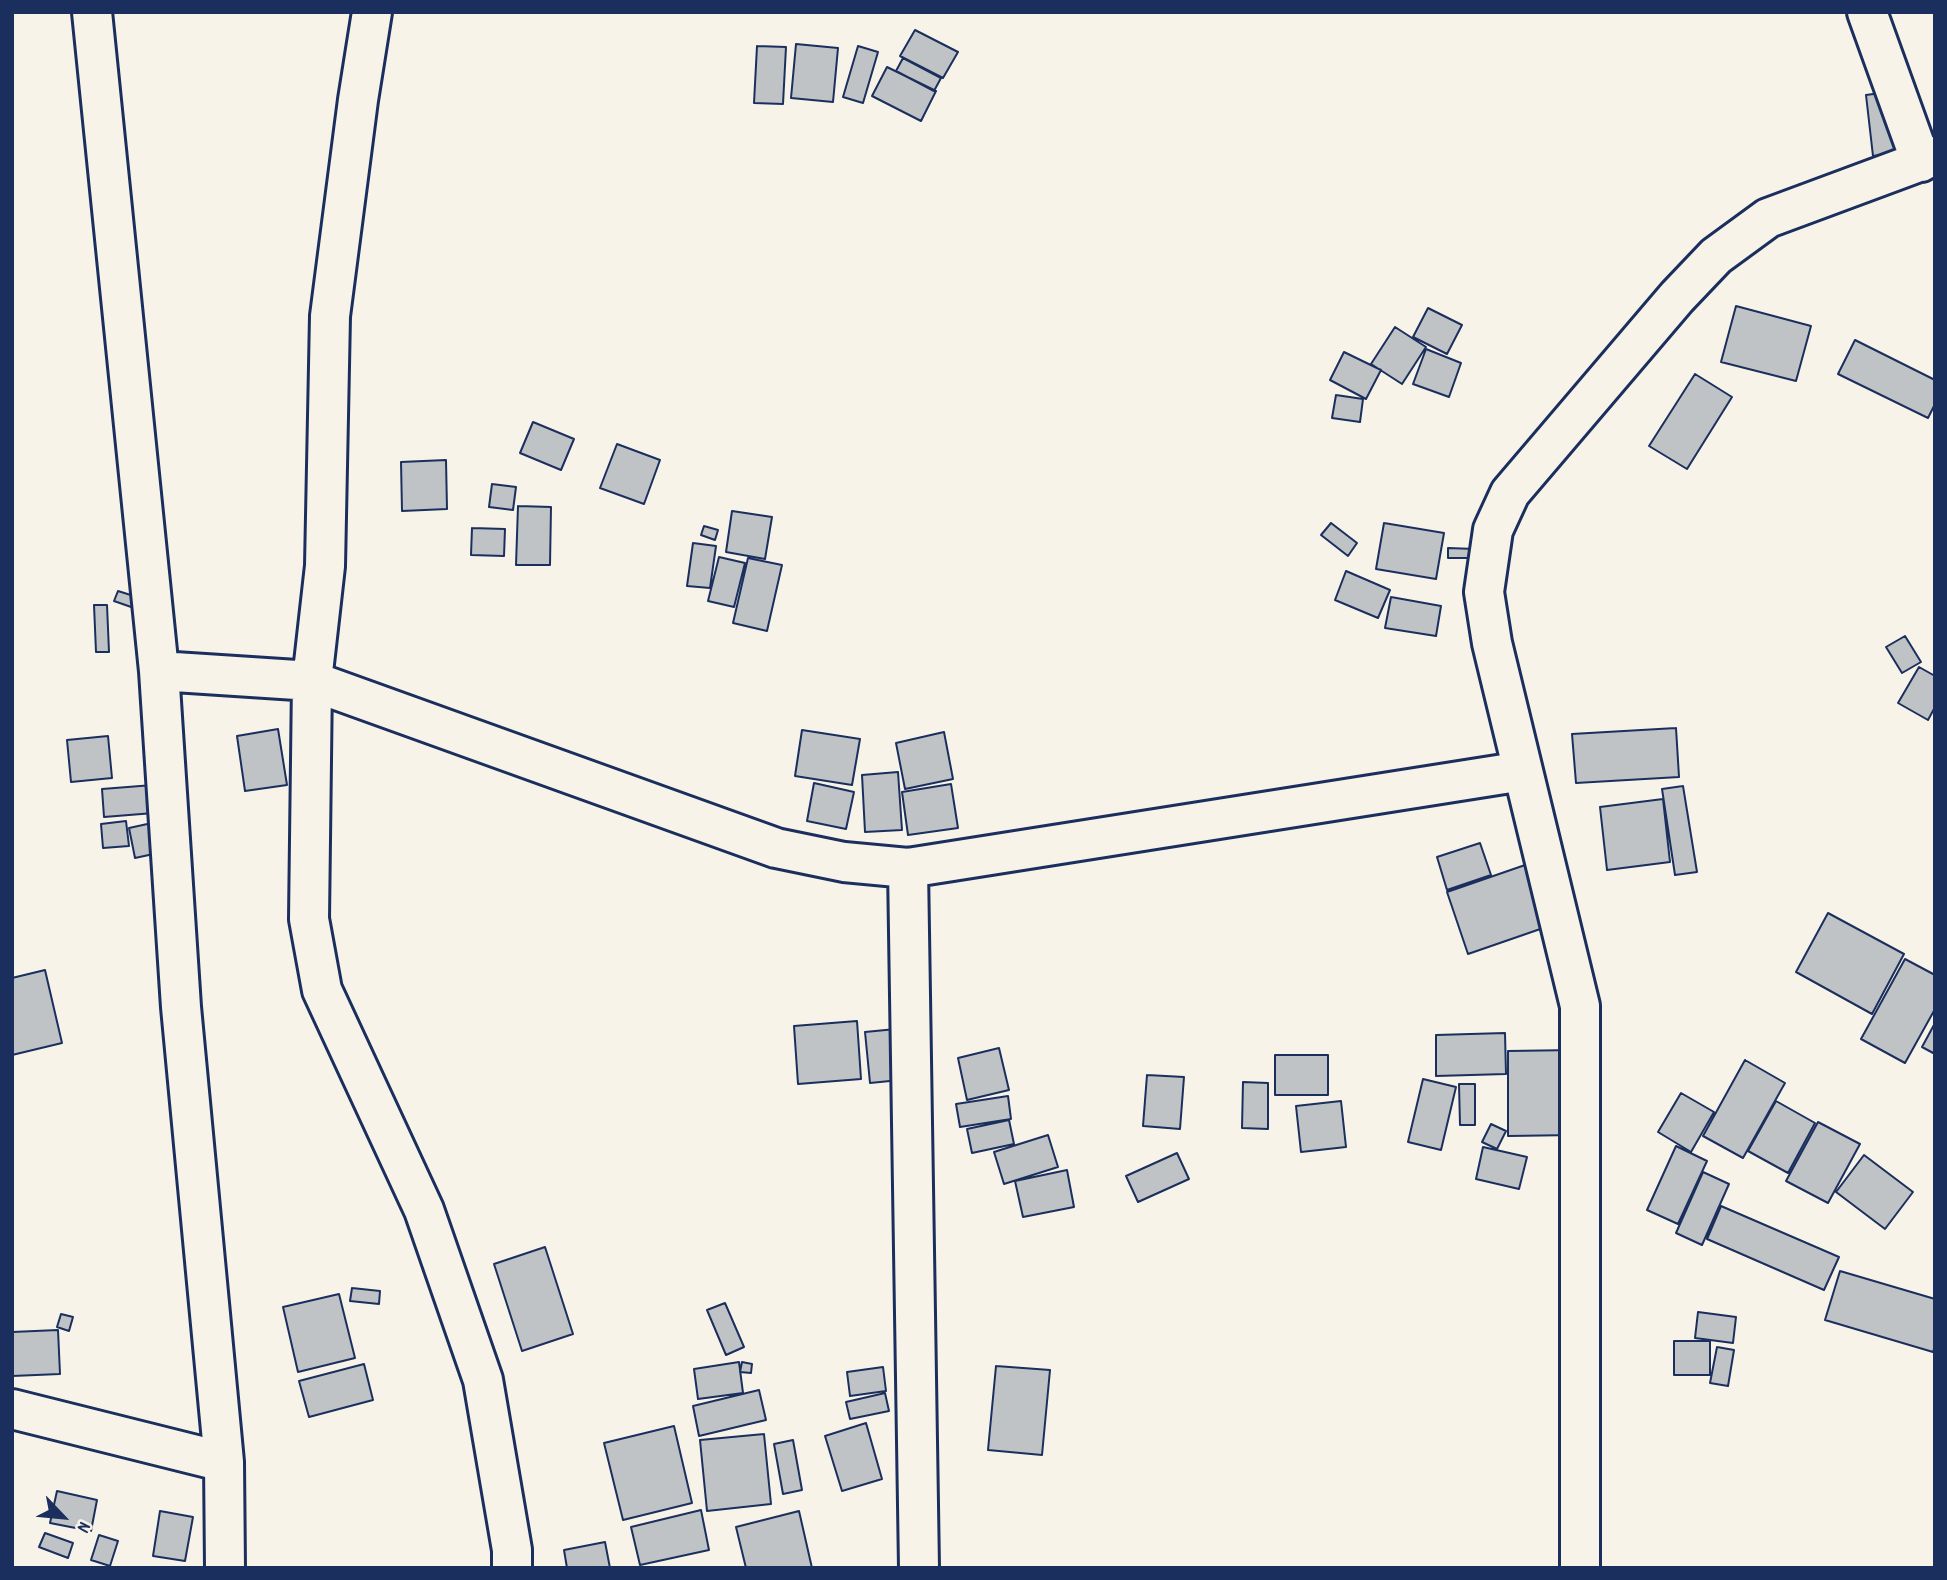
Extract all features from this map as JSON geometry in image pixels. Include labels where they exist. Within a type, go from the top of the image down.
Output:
[{"type":"street","points":[[92,12],[159,671],[181,1007],[224,1462],[225,1568]]},
{"type":"street","points":[[372,12],[330,316],[325,566],[312,681],[309,919],[322,990],[424,1210],[483,1380],[512,1550],[512,1568]]},
{"type":"street","points":[[1580,1568],[1580,1006],[1492,643],[1484,592],[1493,530],[1510,493],[1677,297],[1716,256],[1768,218],[1928,159],[1867,12]]},
{"type":"street","points":[[159,671],[312,681],[776,848],[844,862],[908,867],[1523,771]]},
{"type":"street","points":[[908,867],[919,1568]]},
{"type":"street","points":[[12,1409],[224,1462]]},
{"type":"building","points":[[915,30],[958,52],[943,78],[900,56]]},
{"type":"building","points":[[796,44],[838,48],[833,102],[791,98]]},
{"type":"building","points":[[757,46],[786,47],[783,104],[754,103]]},
{"type":"building","points":[[858,46],[878,52],[863,103],[843,97]]},
{"type":"building","points":[[903,58],[941,78],[934,91],[896,71]]},
{"type":"building","points":[[887,67],[936,91],[921,121],[872,96]]},
{"type":"building","points":[[1911,89],[1918,150],[1873,156],[1866,95]]},
{"type":"building","points":[[1736,306],[1811,326],[1796,381],[1721,362]]},
{"type":"building","points":[[1428,308],[1462,325],[1447,354],[1413,337]]},
{"type":"building","points":[[1395,327],[1426,347],[1402,384],[1371,364]]},
{"type":"building","points":[[1855,340],[1935,380],[1935,404],[1928,418],[1838,374]]},
{"type":"building","points":[[1426,349],[1461,363],[1449,397],[1413,384]]},
{"type":"building","points":[[1344,352],[1381,370],[1366,399],[1330,380]]},
{"type":"building","points":[[1695,374],[1732,397],[1687,469],[1649,446]]},
{"type":"building","points":[[1336,395],[1363,399],[1360,422],[1332,418]]},
{"type":"building","points":[[533,422],[574,439],[561,470],[520,453]]},
{"type":"building","points":[[617,444],[660,460],[644,504],[600,488]]},
{"type":"building","points":[[446,460],[447,509],[402,511],[401,462]]},
{"type":"building","points":[[492,484],[516,487],[513,510],[489,507]]},
{"type":"building","points":[[518,506],[551,507],[550,565],[516,565]]},
{"type":"building","points":[[732,511],[772,517],[765,559],[726,552]]},
{"type":"building","points":[[1331,523],[1357,543],[1348,556],[1321,535]]},
{"type":"building","points":[[1384,523],[1444,533],[1436,579],[1376,569]]},
{"type":"building","points":[[704,526],[718,530],[715,540],[701,535]]},
{"type":"building","points":[[472,528],[505,529],[504,556],[471,555]]},
{"type":"building","points":[[693,543],[716,546],[710,588],[687,586]]},
{"type":"building","points":[[1448,548],[1475,549],[1475,558],[1448,558]]},
{"type":"building","points":[[719,557],[745,563],[734,607],[708,601]]},
{"type":"building","points":[[748,558],[782,565],[767,631],[733,623]]},
{"type":"building","points":[[1346,571],[1390,590],[1378,618],[1335,600]]},
{"type":"building","points":[[118,591],[137,597],[134,608],[114,601]]},
{"type":"building","points":[[1391,597],[1441,606],[1436,636],[1385,628]]},
{"type":"building","points":[[94,605],[107,605],[109,652],[96,652]]},
{"type":"building","points":[[1905,636],[1921,662],[1902,673],[1886,647]]},
{"type":"building","points":[[1919,667],[1935,676],[1935,707],[1928,720],[1898,703]]},
{"type":"building","points":[[1676,728],[1679,777],[1576,783],[1572,734]]},
{"type":"building","points":[[278,729],[287,785],[245,791],[237,736]]},
{"type":"building","points":[[802,730],[860,739],[852,785],[795,776]]},
{"type":"building","points":[[944,732],[953,779],[905,789],[896,743]]},
{"type":"building","points":[[108,736],[112,778],[71,782],[67,740]]},
{"type":"building","points":[[898,772],[902,830],[865,832],[862,775]]},
{"type":"building","points":[[814,783],[854,792],[846,829],[807,821]]},
{"type":"building","points":[[951,784],[958,828],[908,835],[902,792]]},
{"type":"building","points":[[153,785],[154,813],[104,817],[102,789]]},
{"type":"building","points":[[1683,786],[1697,872],[1675,875],[1662,789]]},
{"type":"building","points":[[1663,799],[1670,862],[1607,870],[1600,807]]},
{"type":"building","points":[[126,821],[129,846],[103,848],[101,824]]},
{"type":"building","points":[[152,823],[158,853],[135,858],[129,828]]},
{"type":"building","points":[[1480,843],[1491,875],[1447,890],[1437,857]]},
{"type":"building","points":[[1528,864],[1549,926],[1468,954],[1447,892]]},
{"type":"building","points":[[1828,913],[1904,954],[1872,1014],[1796,972]]},
{"type":"building","points":[[1905,959],[1935,975],[1935,1009],[1905,1063],[1861,1039]]},
{"type":"building","points":[[45,970],[62,1043],[12,1055],[12,978]]},
{"type":"building","points":[[857,1021],[861,1079],[798,1084],[794,1026]]},
{"type":"building","points":[[1935,1023],[1935,1054],[1922,1047]]},
{"type":"building","points":[[896,1029],[900,1080],[870,1083],[865,1032]]},
{"type":"building","points":[[1505,1033],[1506,1074],[1436,1076],[1436,1035]]},
{"type":"building","points":[[999,1048],[1009,1090],[967,1100],[958,1058]]},
{"type":"building","points":[[1575,1050],[1575,1135],[1508,1136],[1508,1051]]},
{"type":"building","points":[[1275,1055],[1328,1055],[1328,1095],[1275,1095]]},
{"type":"building","points":[[1745,1060],[1785,1083],[1743,1158],[1703,1136]]},
{"type":"building","points":[[1147,1075],[1184,1077],[1180,1129],[1143,1126]]},
{"type":"building","points":[[1423,1079],[1456,1087],[1441,1150],[1408,1142]]},
{"type":"building","points":[[1243,1082],[1268,1083],[1268,1129],[1242,1128]]},
{"type":"building","points":[[1459,1084],[1475,1084],[1475,1125],[1460,1125]]},
{"type":"building","points":[[1681,1093],[1714,1112],[1691,1152],[1658,1132]]},
{"type":"building","points":[[1008,1096],[1011,1119],[960,1127],[956,1104]]},
{"type":"building","points":[[1341,1101],[1346,1147],[1301,1152],[1296,1106]]},
{"type":"building","points":[[1776,1101],[1815,1123],[1788,1173],[1748,1151]]},
{"type":"building","points":[[1009,1120],[1014,1144],[972,1153],[967,1129]]},
{"type":"building","points":[[1818,1122],[1860,1144],[1828,1203],[1786,1181]]},
{"type":"building","points":[[1491,1124],[1506,1131],[1497,1149],[1482,1142]]},
{"type":"building","points":[[1048,1135],[1058,1167],[1004,1184],[994,1152]]},
{"type":"building","points":[[1676,1146],[1707,1161],[1678,1224],[1647,1210]]},
{"type":"building","points":[[1483,1147],[1527,1157],[1519,1189],[1476,1179]]},
{"type":"building","points":[[1177,1153],[1189,1179],[1138,1202],[1126,1176]]},
{"type":"building","points":[[1864,1155],[1913,1192],[1885,1229],[1836,1192]]},
{"type":"building","points":[[1067,1170],[1074,1207],[1023,1217],[1015,1181]]},
{"type":"building","points":[[1703,1172],[1729,1184],[1702,1245],[1676,1233]]},
{"type":"building","points":[[1721,1206],[1839,1257],[1824,1290],[1707,1239]]},
{"type":"building","points":[[545,1247],[573,1334],[522,1351],[494,1264]]},
{"type":"building","points":[[1840,1271],[1935,1299],[1933,1352],[1825,1320]]},
{"type":"building","points":[[352,1288],[380,1291],[379,1304],[350,1301]]},
{"type":"building","points":[[339,1294],[355,1358],[298,1372],[283,1307]]},
{"type":"building","points":[[725,1303],[744,1347],[726,1355],[707,1310]]},
{"type":"building","points":[[1698,1312],[1736,1317],[1733,1343],[1695,1338]]},
{"type":"building","points":[[61,1314],[73,1317],[69,1331],[57,1327]]},
{"type":"building","points":[[58,1330],[60,1374],[12,1376],[12,1332]]},
{"type":"building","points":[[1674,1341],[1710,1341],[1710,1375],[1674,1375]]},
{"type":"building","points":[[1717,1347],[1734,1350],[1728,1386],[1710,1383]]},
{"type":"building","points":[[739,1362],[743,1393],[698,1399],[694,1369]]},
{"type":"building","points":[[742,1362],[752,1364],[751,1373],[740,1372]]},
{"type":"building","points":[[364,1364],[373,1400],[309,1417],[299,1381]]},
{"type":"building","points":[[996,1366],[1050,1370],[1042,1455],[988,1450]]},
{"type":"building","points":[[883,1367],[886,1391],[850,1396],[847,1372]]},
{"type":"building","points":[[759,1390],[766,1420],[699,1436],[693,1406]]},
{"type":"building","points":[[885,1393],[889,1411],[850,1419],[846,1402]]},
{"type":"building","points":[[866,1423],[882,1479],[842,1491],[825,1436]]},
{"type":"building","points":[[674,1426],[692,1503],[623,1520],[604,1443]]},
{"type":"building","points":[[764,1434],[771,1504],[707,1511],[700,1440]]},
{"type":"building","points":[[793,1440],[802,1490],[783,1494],[774,1444]]},
{"type":"building","points":[[57,1491],[97,1500],[91,1531],[50,1523]]},
{"type":"building","points":[[701,1510],[709,1550],[640,1565],[631,1527]]},
{"type":"building","points":[[160,1511],[193,1517],[185,1561],[153,1556]]},
{"type":"building","points":[[799,1511],[812,1568],[746,1568],[736,1527]]},
{"type":"building","points":[[45,1533],[73,1543],[68,1558],[39,1547]]},
{"type":"building","points":[[99,1535],[118,1541],[110,1566],[91,1560]]},
{"type":"building","points":[[605,1542],[610,1568],[567,1568],[564,1550]]}]
